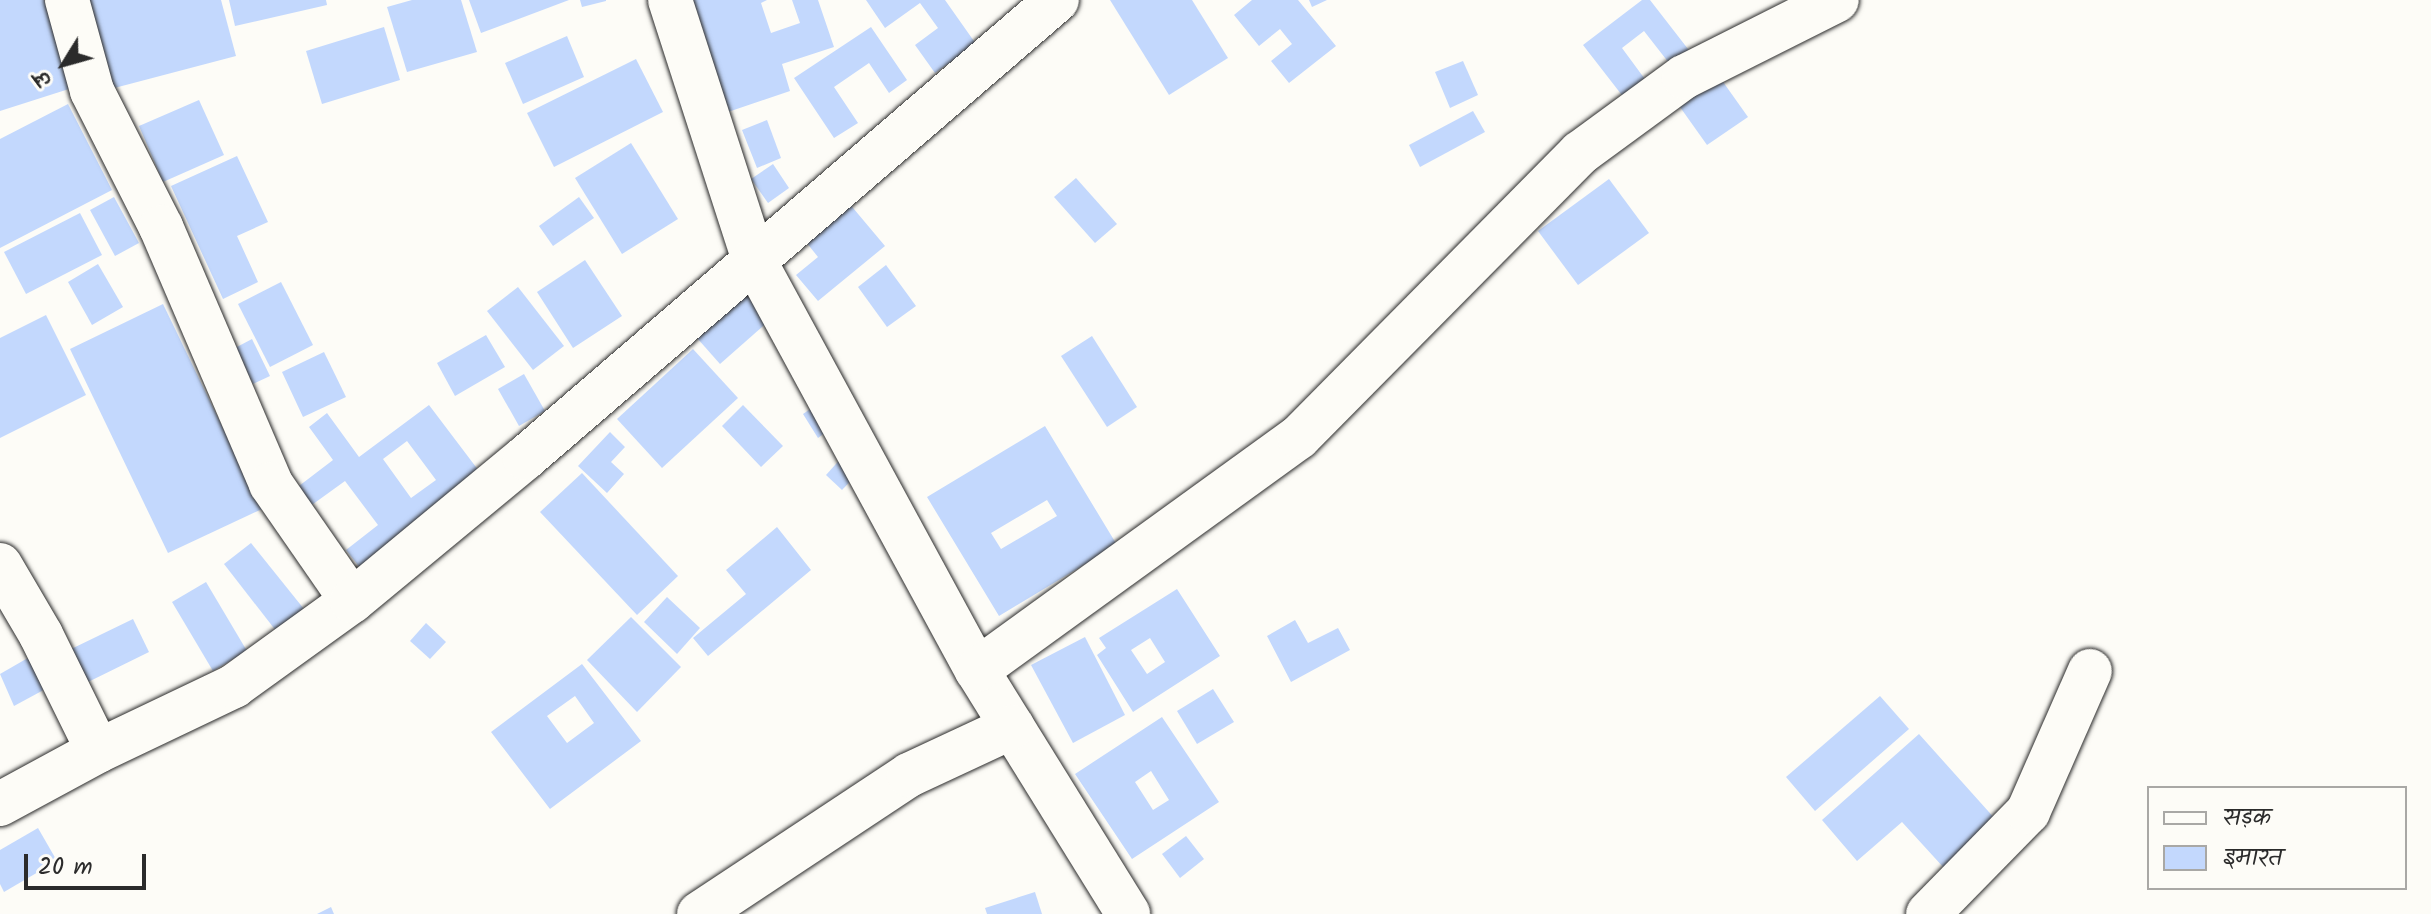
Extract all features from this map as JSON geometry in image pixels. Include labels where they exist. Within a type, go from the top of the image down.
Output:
[{"type":"street","points":[[67,0],[92,91],[161,227],[271,484],[352,601]]},
{"type":"street","points":[[670,0],[754,260],[977,670],[1128,914]]},
{"type":"street","points":[[0,804],[98,751],[234,686],[352,601],[525,458],[1057,0]]},
{"type":"street","points":[[977,670],[1299,437],[1580,153],[1684,77],[1837,0]]},
{"type":"street","points":[[0,565],[41,635],[98,751]]},
{"type":"street","points":[[1928,914],[2028,812],[2090,671]]},
{"type":"street","points":[[699,914],[909,775],[1012,727]]},
{"type":"building","points":[[0,0],[44,0],[72,88],[0,111]]},
{"type":"building","points":[[79,0],[221,0],[236,56],[103,91]]},
{"type":"building","points":[[229,0],[326,0],[327,5],[235,26]]},
{"type":"building","points":[[412,0],[461,0],[477,52],[407,72],[387,7]]},
{"type":"building","points":[[469,0],[569,0],[481,33]]},
{"type":"building","points":[[580,0],[606,0],[606,1],[582,7]]},
{"type":"building","points":[[690,0],[767,0],[761,3],[771,33],[800,23],[792,0],[818,0],[834,47],[782,64],[790,91],[728,112]]},
{"type":"building","points":[[866,0],[945,0],[976,44],[935,73],[915,45],[938,28],[920,3],[885,28]]},
{"type":"building","points":[[1110,0],[1192,0],[1228,58],[1169,95]]},
{"type":"building","points":[[1252,0],[1298,0],[1336,46],[1289,83],[1271,61],[1292,44],[1280,29],[1259,46],[1234,15]]},
{"type":"building","points":[[1309,0],[1327,0],[1312,7]]},
{"type":"building","points":[[1642,0],[1650,0],[1695,58],[1676,72],[1644,31],[1622,48],[1650,86],[1628,103],[1583,45]]},
{"type":"building","points":[[384,27],[400,80],[322,104],[306,51]]},
{"type":"building","points":[[871,27],[907,80],[889,93],[869,63],[834,87],[858,123],[834,138],[794,78]]},
{"type":"building","points":[[567,36],[584,77],[523,104],[505,63]]},
{"type":"building","points":[[636,59],[663,112],[554,167],[527,113]]},
{"type":"building","points":[[1463,61],[1478,95],[1450,108],[1435,72]]},
{"type":"building","points":[[1716,72],[1748,117],[1707,145],[1675,100]]},
{"type":"building","points":[[199,100],[224,155],[163,182],[139,126]]},
{"type":"building","points":[[68,104],[112,190],[0,248],[0,139]]},
{"type":"building","points":[[1473,111],[1485,132],[1420,167],[1409,145]]},
{"type":"building","points":[[767,120],[781,158],[757,168],[742,130]]},
{"type":"building","points":[[631,143],[678,219],[622,254],[575,178]]},
{"type":"building","points":[[237,156],[268,222],[237,236],[258,282],[223,299],[171,186]]},
{"type":"building","points":[[773,164],[789,188],[768,203],[751,179]]},
{"type":"building","points":[[1076,178],[1117,224],[1095,243],[1054,197]]},
{"type":"building","points":[[1609,179],[1649,233],[1578,285],[1538,231]]},
{"type":"building","points":[[843,196],[885,246],[818,301],[796,275],[818,257],[798,232]]},
{"type":"building","points":[[114,197],[139,243],[115,256],[90,210]]},
{"type":"building","points":[[579,197],[594,218],[553,246],[539,226]]},
{"type":"building","points":[[80,213],[102,255],[26,294],[4,252]]},
{"type":"building","points":[[585,260],[622,316],[573,348],[537,292]]},
{"type":"building","points":[[98,264],[123,307],[92,325],[68,282]]},
{"type":"building","points":[[886,265],[916,306],[887,327],[858,287]]},
{"type":"building","points":[[281,282],[313,345],[270,367],[238,304]]},
{"type":"building","points":[[518,287],[564,346],[533,370],[487,311]]},
{"type":"building","points":[[747,294],[770,320],[720,364],[697,338]]},
{"type":"building","points":[[163,304],[262,509],[168,553],[70,349]]},
{"type":"building","points":[[46,315],[86,395],[0,438],[0,338]]},
{"type":"building","points":[[486,335],[505,367],[455,396],[437,363]]},
{"type":"building","points":[[1092,336],[1137,407],[1107,427],[1061,356]]},
{"type":"building","points":[[252,339],[270,376],[253,384],[235,348]]},
{"type":"building","points":[[693,349],[738,398],[662,468],[617,419]]},
{"type":"building","points":[[324,352],[346,397],[303,417],[282,372]]},
{"type":"building","points":[[524,374],[545,411],[519,426],[498,389]]},
{"type":"building","points":[[822,401],[837,424],[818,438],[803,414]]},
{"type":"building","points":[[429,405],[482,475],[364,573],[346,550],[378,525],[345,481],[309,507],[295,489],[333,460],[309,427],[327,413],[359,457]],"holes":[[[407,441],[436,480],[411,498],[383,459]]]},
{"type":"building","points":[[743,405],[783,446],[761,467],[722,426]]},
{"type":"building","points":[[1045,426],[1117,545],[999,616],[927,497]],"holes":[[[1047,500],[1057,516],[1001,549],[991,533]]]},
{"type":"building","points":[[610,432],[625,447],[611,462],[624,474],[607,493],[578,466]]},
{"type":"building","points":[[844,455],[861,470],[842,490],[826,475]]},
{"type":"building","points":[[582,473],[678,576],[637,615],[540,512]]},
{"type":"building","points":[[777,527],[811,570],[708,656],[693,638],[746,594],[726,570]]},
{"type":"building","points":[[251,543],[308,614],[280,636],[224,564]]},
{"type":"building","points":[[206,582],[247,651],[213,671],[172,602]]},
{"type":"building","points":[[1177,589],[1220,656],[1133,712],[1097,655],[1106,648],[1099,638]],"holes":[[[1150,638],[1165,662],[1147,674],[1131,650]]]},
{"type":"building","points":[[667,597],[700,628],[677,654],[644,622]]},
{"type":"building","points":[[631,617],[681,667],[637,712],[587,660]]},
{"type":"building","points":[[133,619],[149,652],[82,685],[65,652]]},
{"type":"building","points":[[1295,620],[1308,643],[1338,628],[1350,650],[1291,682],[1267,636]]},
{"type":"building","points":[[426,623],[446,642],[430,659],[410,641]]},
{"type":"building","points":[[1085,637],[1125,715],[1073,743],[1031,665]]},
{"type":"building","points":[[33,655],[51,686],[14,706],[0,674]]},
{"type":"building","points":[[582,664],[641,741],[550,809],[491,732]],"holes":[[[575,696],[594,723],[567,743],[547,716]]]},
{"type":"building","points":[[1213,689],[1234,722],[1197,744],[1177,711]]},
{"type":"building","points":[[1880,696],[1909,729],[1815,811],[1786,777]]},
{"type":"building","points":[[1162,717],[1219,802],[1132,859],[1075,774]],"holes":[[[1151,771],[1169,800],[1153,810],[1135,782]]]},
{"type":"building","points":[[1919,734],[1997,821],[1944,868],[1902,822],[1857,861],[1822,820]]},
{"type":"building","points":[[38,828],[57,861],[4,892],[0,884],[0,850]]},
{"type":"building","points":[[1186,836],[1204,859],[1180,878],[1162,854]]},
{"type":"building","points":[[1035,892],[1042,914],[987,914],[985,908]]},
{"type":"building","points":[[331,907],[334,914],[317,914]]}]
